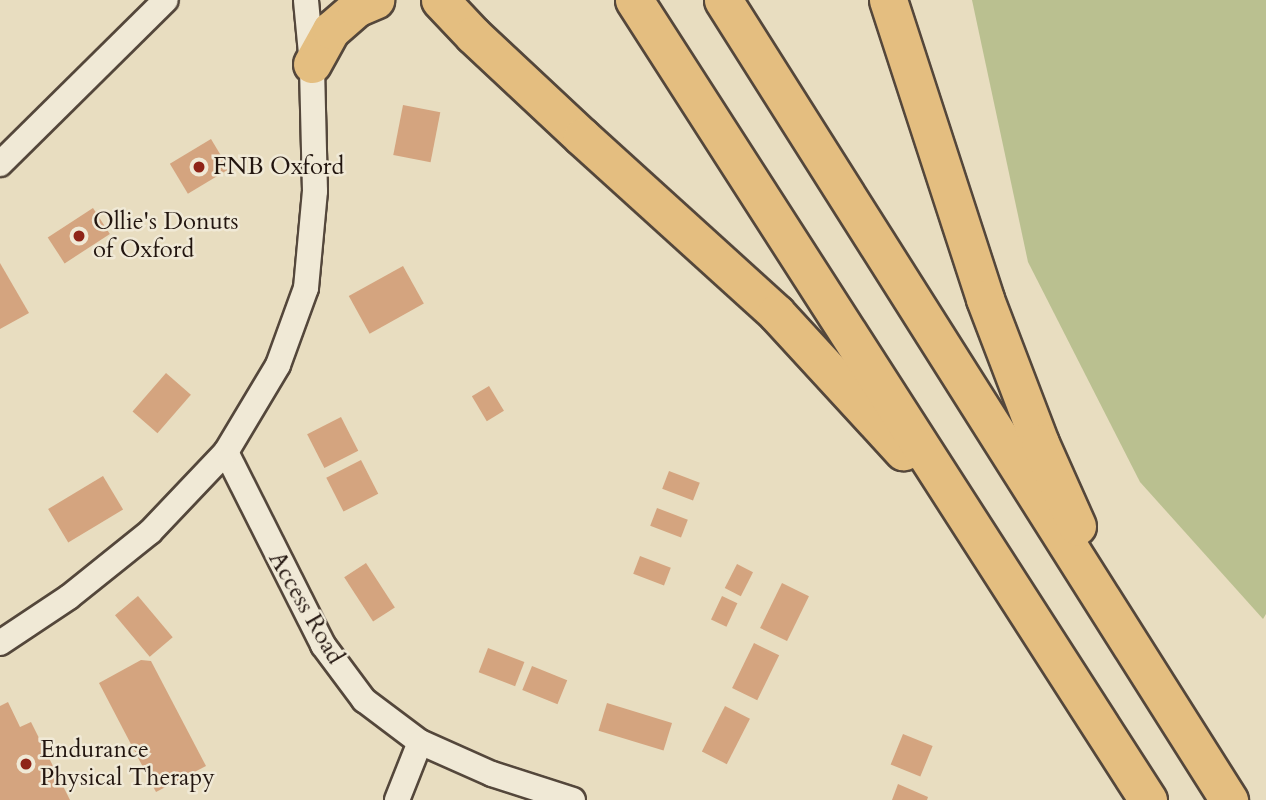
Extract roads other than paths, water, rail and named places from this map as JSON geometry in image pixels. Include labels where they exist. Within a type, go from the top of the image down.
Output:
[{"type":"highway","points":[[312,64],[331,30],[356,8],[375,0]]},
{"type":"highway","points":[[438,0],[572,128],[776,313],[882,426],[1004,574]]},
{"type":"highway","points":[[634,0],[1148,800]]},
{"type":"highway","points":[[723,0],[1228,800]]},
{"type":"highway","points":[[888,0],[985,299],[1040,443],[1129,645]]},
{"type":"street","points":[[0,164],[166,0]]},
{"type":"street","points":[[0,643],[69,597],[150,532],[226,452],[278,366],[306,288],[315,191],[312,64],[306,0]]},
{"type":"street","points":[[312,64],[323,0]]},
{"type":"street","name":"Access Road","points":[[226,452],[323,645],[364,700],[420,742],[492,774],[573,800]]},
{"type":"street","points":[[397,800],[420,742]]},
{"type":"place","name":"FNB Oxford","points":[[199,167]]},
{"type":"place","name":"Ollie's Donuts of Oxford","points":[[79,236]]},
{"type":"place","name":"Endurance Physical Therapy","points":[[26,764]]}]
